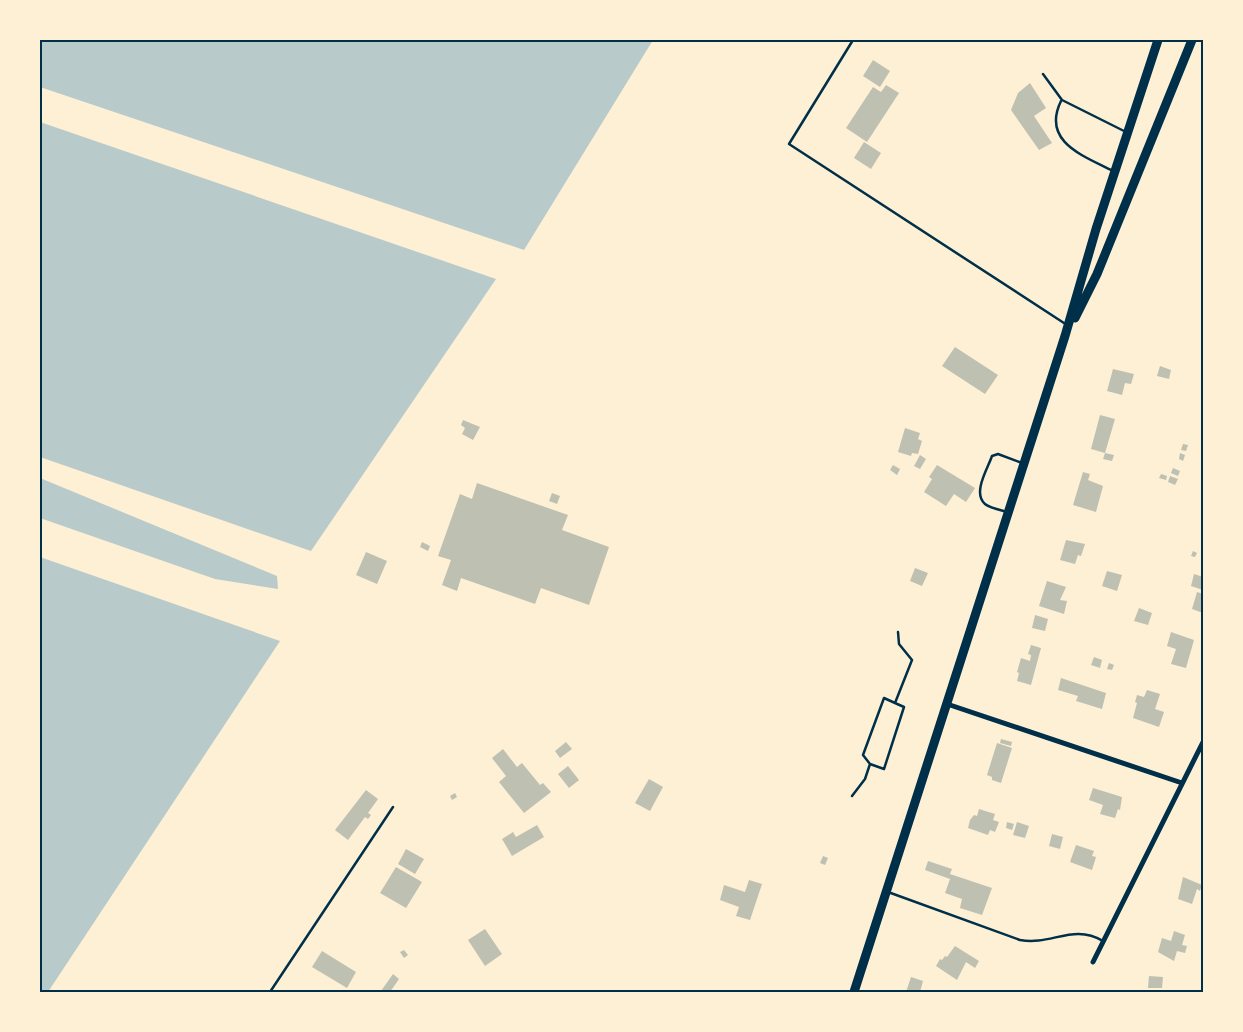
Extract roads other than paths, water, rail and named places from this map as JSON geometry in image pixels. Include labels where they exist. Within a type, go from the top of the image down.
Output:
[{"type":"highway","points":[[854,992],[1065,336],[1096,228],[1158,40]]},
{"type":"highway","points":[[1065,336],[1097,274],[1192,40]]},
{"type":"street","points":[[947,704],[1182,783]]},
{"type":"street","points":[[1093,962],[1203,742]]},
{"type":"lane","points":[[854,40],[790,144],[1068,326]]},
{"type":"lane","points":[[1043,74],[1062,100],[1127,133]]},
{"type":"lane","points":[[1062,100],[1056,112],[1055,123],[1065,143],[1072,149],[1114,172]]},
{"type":"lane","points":[[1008,513],[985,504],[980,498],[979,490],[992,456],[998,454],[1024,464]]},
{"type":"lane","points":[[895,703],[912,660],[900,644],[898,632]]},
{"type":"lane","points":[[884,698],[895,703],[904,707],[884,769],[870,764],[863,755],[884,698]]},
{"type":"lane","points":[[852,796],[865,779],[870,764]]},
{"type":"lane","points":[[270,992],[393,807]]},
{"type":"lane","points":[[886,892],[1020,940],[1039,942],[1079,933],[1093,935],[1103,941]]}]
